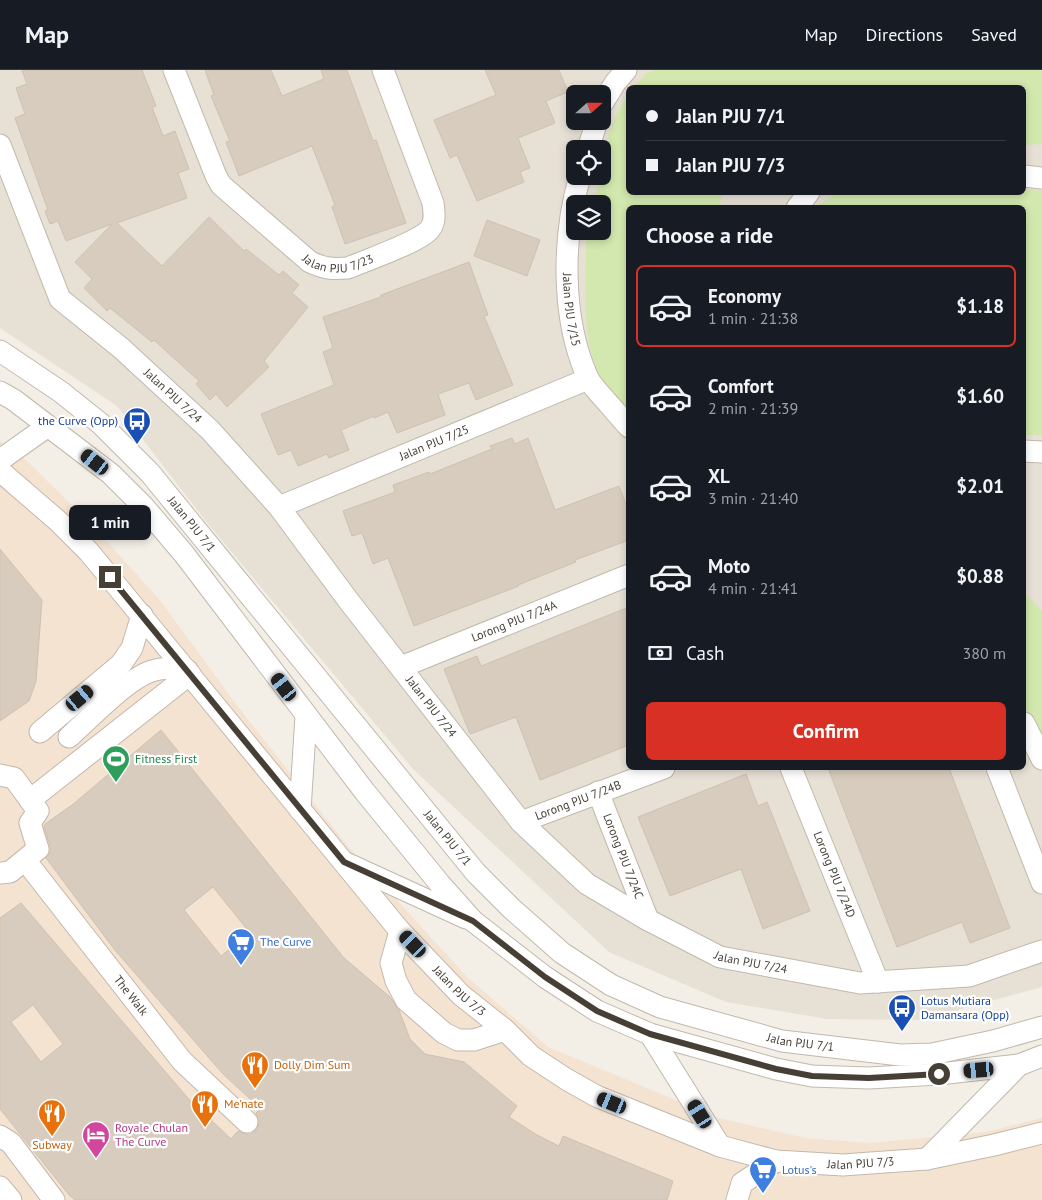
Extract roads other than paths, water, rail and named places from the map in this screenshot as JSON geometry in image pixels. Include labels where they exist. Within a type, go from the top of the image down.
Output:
[{"type":"street","name":"Jalan PJU 7/23","points":[[174,70],[221,185],[310,262],[323,268],[335,269],[348,268],[420,238],[431,229],[435,218],[433,203],[383,70]]},
{"type":"street","points":[[611,89],[626,70]]},
{"type":"street","name":"Jalan PJU 7/24","points":[[0,145],[60,299],[121,348],[210,430],[279,507],[348,600],[521,822],[587,884],[648,920],[720,957],[860,983],[968,976],[1042,950]]},
{"type":"street","points":[[1026,176],[1042,178]]},
{"type":"street","name":"Jalan PJU 7/15","points":[[577,185],[568,244],[567,290],[574,336],[588,379],[626,423]]},
{"type":"street","name":"Jalan PJU 7/1","points":[[0,351],[61,392],[101,424],[150,473],[476,873],[512,909],[562,954],[611,985],[660,1007],[782,1040],[900,1055],[932,1054],[993,1041],[1042,1027]]},
{"type":"street","name":"Jalan PJU 7/25","points":[[279,507],[588,379]]},
{"type":"street","name":"Jalan PJU 7/1","points":[[0,392],[14,400],[111,474],[144,507],[184,554],[365,792],[440,884],[473,921],[552,982],[597,1011],[650,1034],[776,1069],[812,1076],[869,1078],[939,1074],[1019,1064],[1042,1056]]},
{"type":"street","points":[[0,460],[48,426]]},
{"type":"street","points":[[1026,451],[1042,452]]},
{"type":"street","name":"Jalan PJU 7/3","points":[[0,471],[58,521],[89,552],[400,932],[461,995],[505,1030],[531,1056],[566,1079],[596,1096],[720,1146],[776,1161],[843,1165],[927,1159],[1042,1133]]},
{"type":"street","name":"Lorong PJU 7/24A","points":[[401,666],[626,576]]},
{"type":"street","points":[[40,732],[121,664],[132,648],[142,615]]},
{"type":"street","points":[[70,737],[130,682],[151,671],[169,668],[188,672]]},
{"type":"street","points":[[30,800],[188,672]]},
{"type":"street","points":[[300,810],[306,716]]},
{"type":"street","points":[[1026,727],[1042,759]]},
{"type":"street","name":"Lorong PJU 7/24B","points":[[521,822],[658,770]]},
{"type":"street","name":"Lorong PJU 7/24D","points":[[792,770],[878,982]]},
{"type":"street","points":[[998,770],[1042,882]]},
{"type":"street","points":[[0,774],[14,778],[38,811],[30,823],[38,849],[10,872],[0,873]]},
{"type":"street","name":"Lorong PJU 7/24C","points":[[598,792],[648,920]]},
{"type":"street","name":"The Walk","points":[[25,860],[182,1061],[247,1122]]},
{"type":"street","points":[[344,862],[473,921]]},
{"type":"street","points":[[400,932],[390,963],[396,981],[406,1000],[444,1034],[458,1040],[474,1040],[505,1030]]},
{"type":"street","points":[[650,1034],[720,1146]]},
{"type":"street","points":[[927,1159],[1019,1064]]},
{"type":"street","points":[[0,1136],[11,1143],[54,1200]]},
{"type":"street","points":[[737,1200],[742,1183],[776,1161]]},
{"type":"street","points":[[0,1187],[11,1200]]},
{"type":"place","name":"the Curve (Opp)","points":[[137,445]]},
{"type":"place","name":"Fitness First","points":[[116,783]]},
{"type":"place","name":"The Curve","points":[[241,966]]},
{"type":"place","name":"Lotus Mutiara Damansara (Opp)","points":[[902,1032]]},
{"type":"place","name":"Dolly Dim Sum","points":[[255,1089]]},
{"type":"place","name":"Me’nate","points":[[205,1128]]},
{"type":"place","name":"Subway","points":[[52,1137]]},
{"type":"place","name":"Royale Chulan The Curve","points":[[96,1159]]},
{"type":"place","name":"Lotus's","points":[[763,1194]]}]
